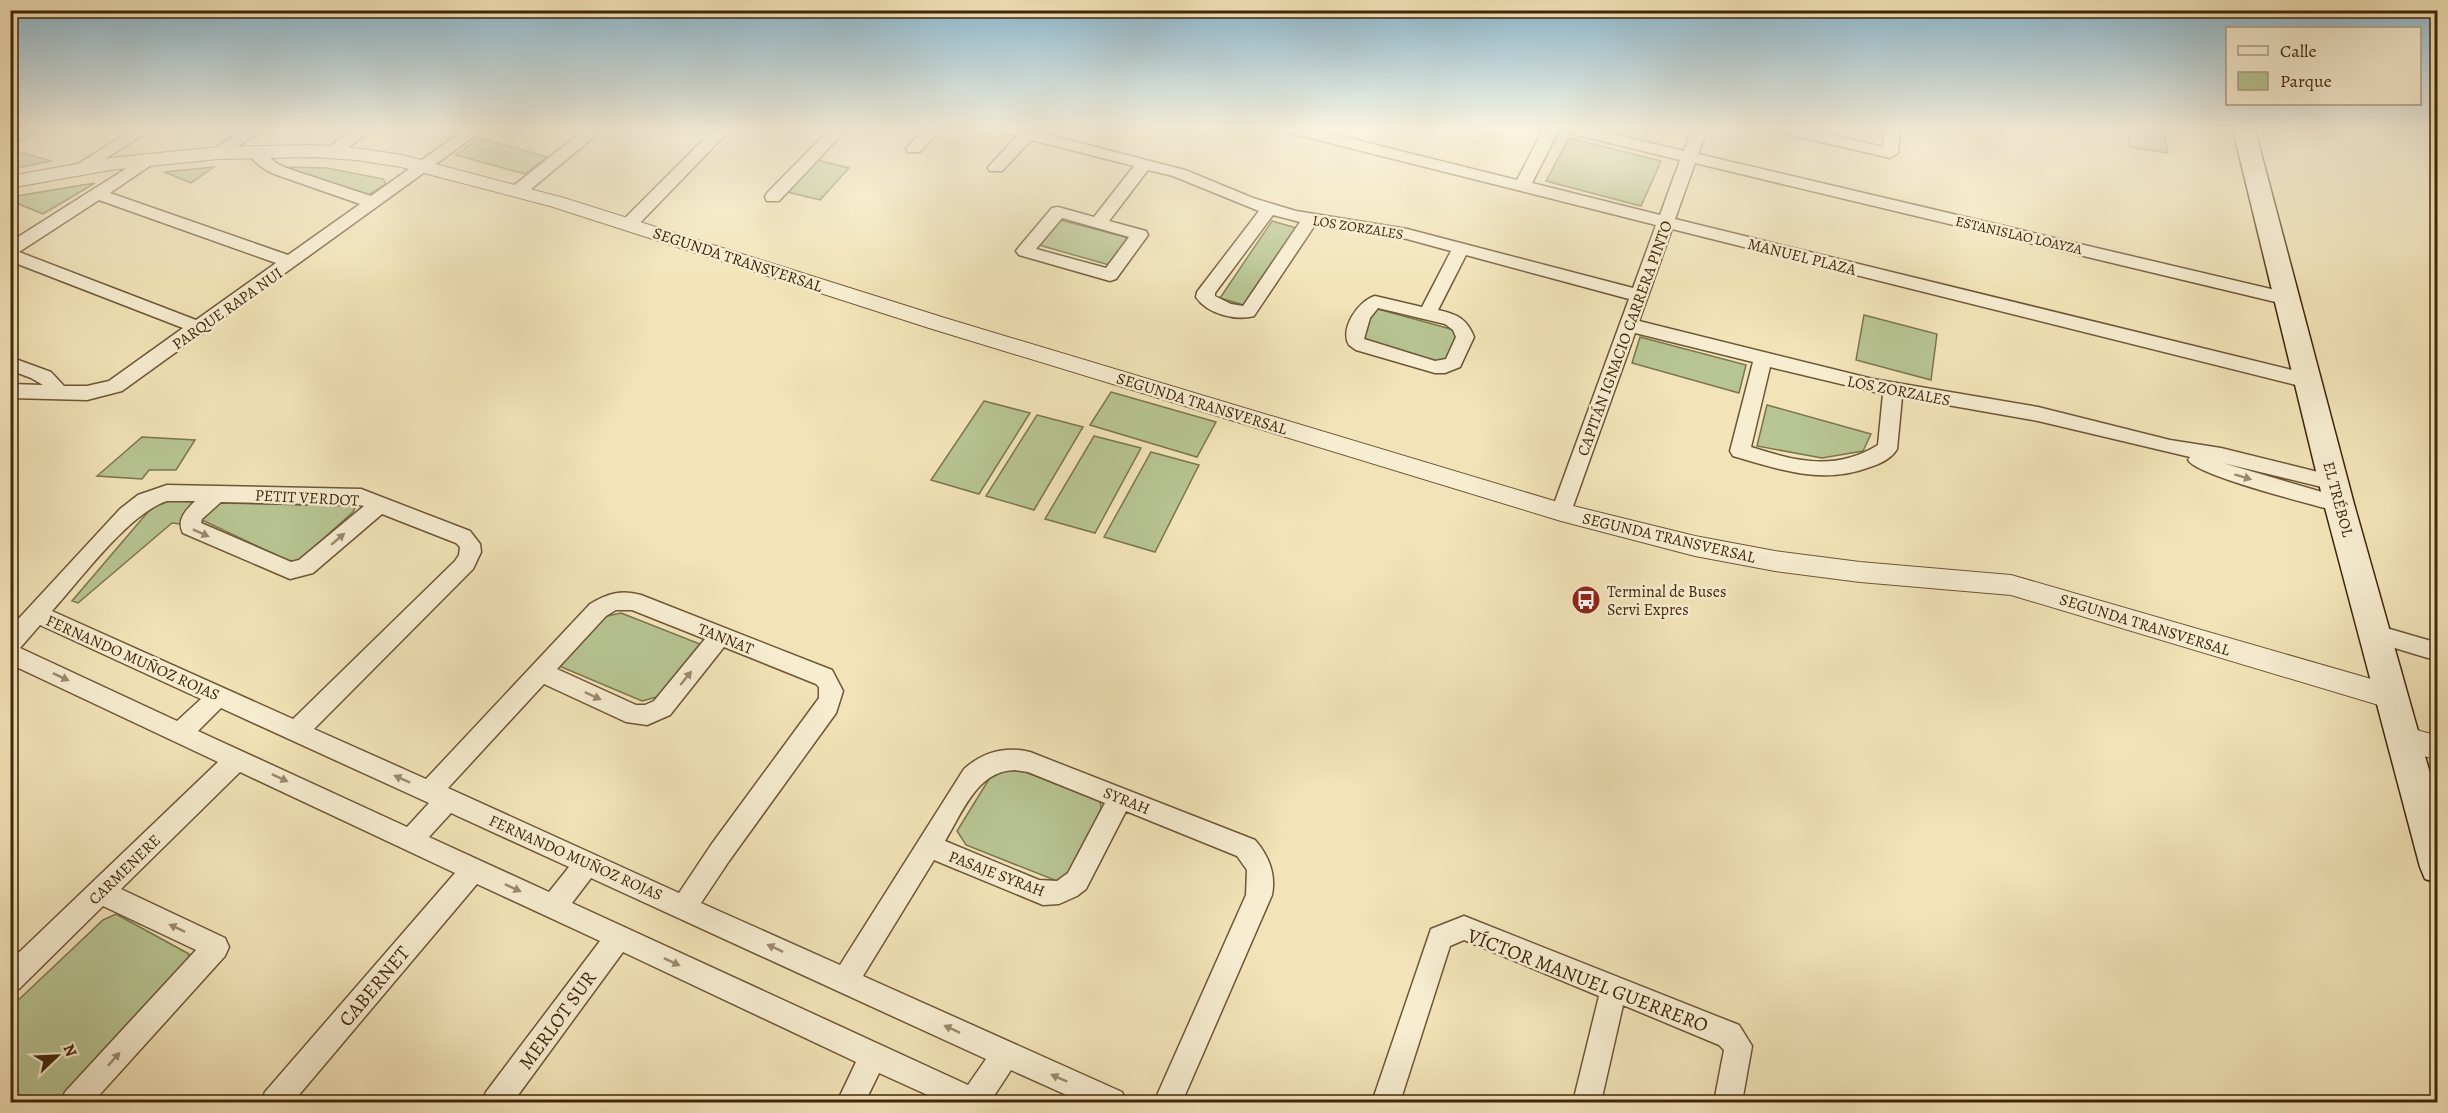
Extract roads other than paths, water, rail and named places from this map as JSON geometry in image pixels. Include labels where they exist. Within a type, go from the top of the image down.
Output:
[{"type":"main road","name":"EL TRÉBOL","points":[[2258,182],[2336,493],[2438,867]]},
{"type":"street","points":[[10,250],[117,182]]},
{"type":"street","points":[[312,182],[374,203]]},
{"type":"street","name":"PARQUE RAPA NUI","points":[[10,391],[96,393],[115,386],[403,182]]},
{"type":"street","name":"SEGUNDA TRANSVERSAL","points":[[483,182],[629,224],[937,323],[1561,512],[1695,546],[1775,561],[1850,571],[2011,585],[2392,697]]},
{"type":"street","points":[[518,191],[529,182]]},
{"type":"street","points":[[629,224],[671,182]]},
{"type":"street","points":[[773,197],[788,182]]},
{"type":"street","points":[[1098,223],[1131,182]]},
{"type":"street","name":"LOS ZORZALES","points":[[1204,182],[1269,209],[1310,220],[1392,231],[1640,296]]},
{"type":"street","name":"MANUEL PLAZA","points":[[1506,182],[2308,381]]},
{"type":"street","points":[[1522,186],[1524,182]]},
{"type":"street","name":"CAPITÁN IGNACIO CARRERA PINTO","points":[[1561,512],[1681,182]]},
{"type":"street","name":"ESTANISLAO LOAYZA","points":[[1794,182],[2288,299]]},
{"type":"street","points":[[98,194],[291,262]]},
{"type":"street","points":[[1269,209],[1206,292],[1205,297],[1210,303],[1240,313],[1248,312],[1310,220]]},
{"type":"street","points":[[1058,212],[1098,223],[1140,235],[1110,275],[1025,251],[1058,212]]},
{"type":"street","points":[[1427,314],[1461,249]]},
{"type":"street","points":[[10,255],[200,328]]},
{"type":"street","points":[[1375,302],[1427,314],[1451,319],[1461,327],[1465,337],[1453,363],[1445,367],[1436,367],[1362,346],[1355,340],[1355,332],[1370,304],[1375,302]]},
{"type":"street","name":"LOS ZORZALES","points":[[1629,325],[1893,390],[2037,414],[2170,447],[2221,470],[2336,493]]},
{"type":"street","points":[[1763,359],[1740,451],[1798,468],[1836,470],[1871,462],[1887,449],[1893,390]]},
{"type":"street","points":[[10,363],[47,378],[54,383],[57,392]]},
{"type":"street","name":"PETIT VERDOT","points":[[10,644],[39,615],[135,506],[167,493],[361,497],[464,537],[472,550],[470,558],[296,731]]},
{"type":"street","points":[[217,493],[192,516],[190,527],[286,571],[306,567],[380,504]]},
{"type":"street","name":"TANNAT","points":[[411,840],[439,795],[540,672],[598,610],[620,600],[633,601],[824,677],[830,683],[831,698],[720,852],[685,906]]},
{"type":"street","name":"FERNANDO MUÑOZ ROJAS","points":[[39,615],[685,906],[1112,1102]]},
{"type":"street","points":[[2376,634],[2438,652]]},
{"type":"street","points":[[540,672],[634,715],[648,715],[662,708],[720,636]]},
{"type":"street","points":[[10,654],[974,1102],[1005,1054]]},
{"type":"street","points":[[181,732],[219,696]]},
{"type":"street","points":[[2403,738],[2438,748]]},
{"type":"street","name":"CARMENERE","points":[[10,980],[237,759]]},
{"type":"street","name":"SYRAH","points":[[846,980],[972,776],[995,761],[1019,759],[1030,762],[1246,848],[1257,860],[1262,877],[1259,896],[1168,1102]]},
{"type":"street","name":"PASAJE SYRAH","points":[[928,846],[1038,892],[1054,894],[1071,887],[1077,881],[1120,798]]},
{"type":"street","points":[[553,907],[588,862]]},
{"type":"street","name":"CABERNET","points":[[275,1102],[474,869]]},
{"type":"street","points":[[75,1102],[216,947],[100,892]]},
{"type":"street","name":"VÍCTOR MANUEL GUERRERO","points":[[1386,1102],[1440,938],[1464,928],[1729,1035],[1738,1046],[1728,1102]]},
{"type":"street","name":"MERLOT SUR","points":[[498,1102],[619,937]]},
{"type":"street","points":[[1587,1102],[1614,989]]},
{"type":"street","points":[[851,1102],[873,1056]]},
{"type":"place","name":"Terminal de Buses Servi Expres","points":[[1586,600]]}]
